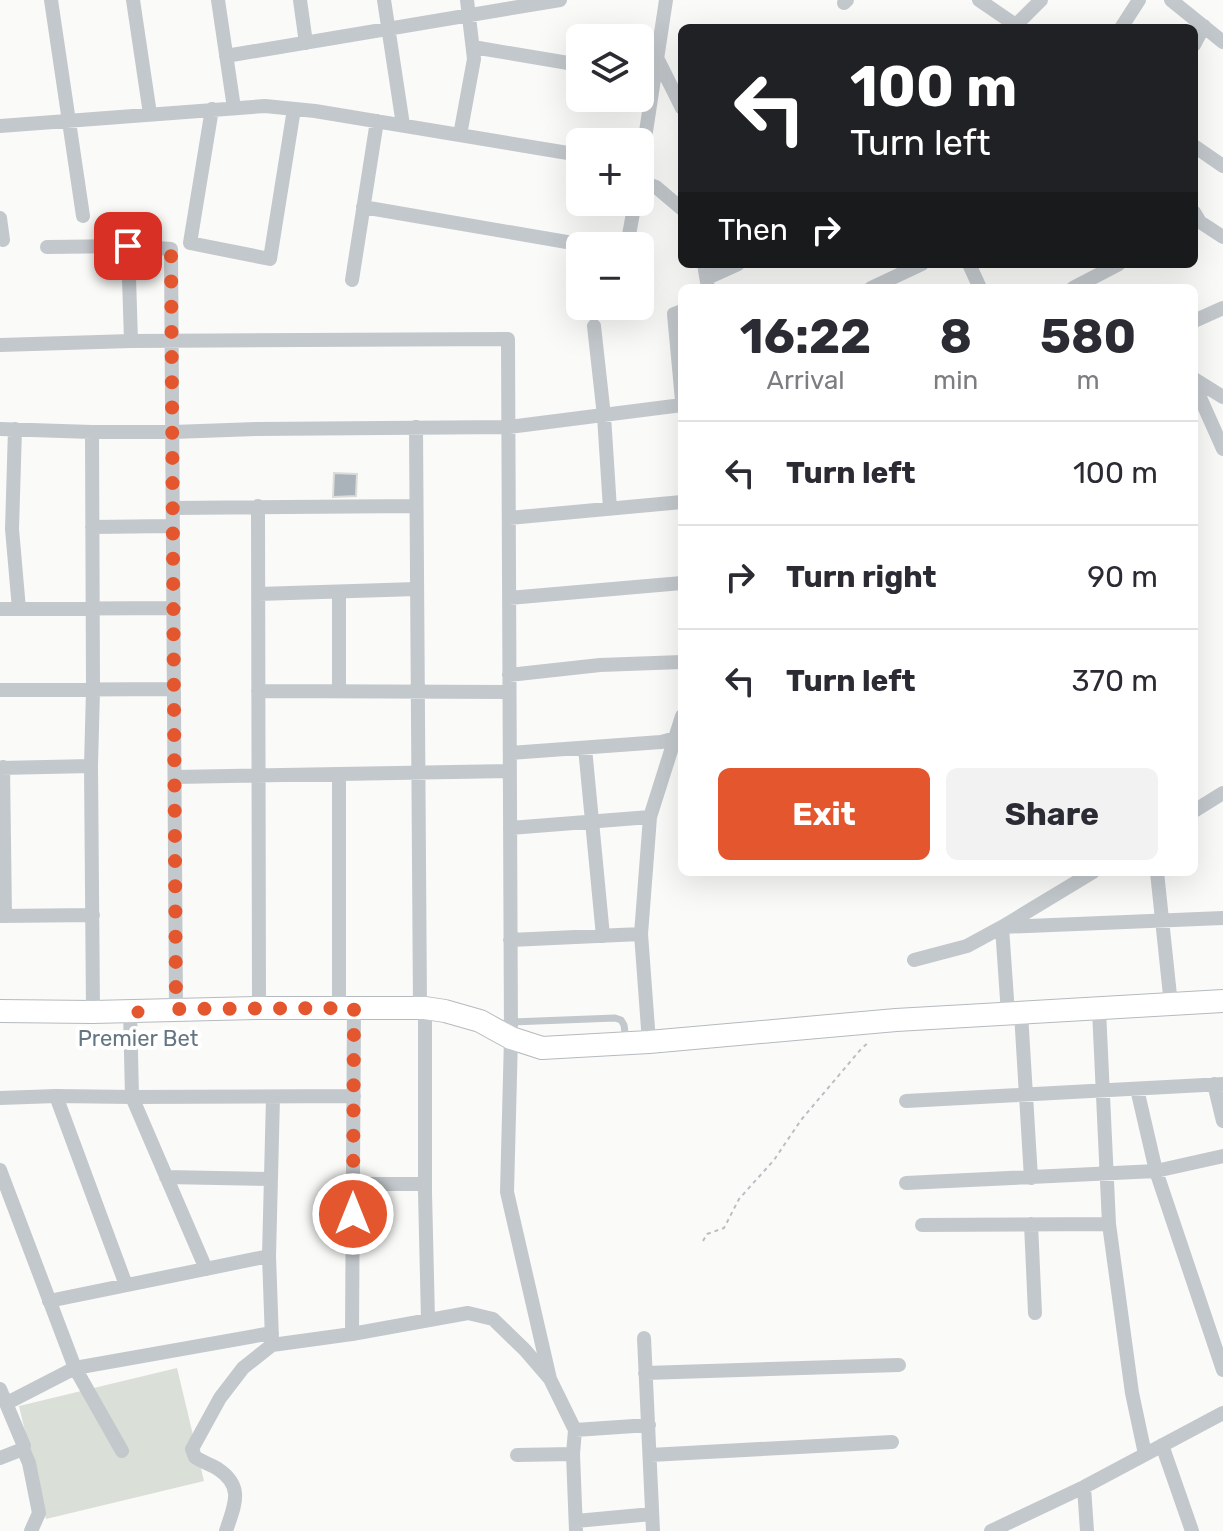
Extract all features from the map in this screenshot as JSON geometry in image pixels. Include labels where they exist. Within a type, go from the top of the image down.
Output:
[{"type":"main road","points":[[0,1011],[422,1008],[454,1013],[511,1030],[531,1046],[542,1048],[649,1042],[896,1020],[1223,1001]]},
{"type":"street","points":[[51,0],[83,216]]},
{"type":"street","points":[[133,0],[150,114]]},
{"type":"street","points":[[218,0],[234,108]]},
{"type":"street","points":[[300,0],[306,43]]},
{"type":"street","points":[[384,0],[403,125]]},
{"type":"street","points":[[226,56],[388,29],[468,8],[560,0]]},
{"type":"street","points":[[654,61],[666,0]]},
{"type":"street","points":[[979,0],[1014,24]]},
{"type":"street","points":[[1021,24],[1041,0]]},
{"type":"street","points":[[1124,24],[1139,0]]},
{"type":"street","points":[[1171,0],[1223,42]]},
{"type":"street","points":[[460,135],[474,59],[468,8]]},
{"type":"street","points":[[1198,37],[1204,26]]},
{"type":"street","points":[[473,47],[566,63]]},
{"type":"street","points":[[656,56],[676,81]]},
{"type":"street","points":[[0,126],[265,106],[566,153]]},
{"type":"street","points":[[212,109],[190,243],[270,259],[294,109]]},
{"type":"street","points":[[352,280],[377,121]]},
{"type":"street","points":[[1198,149],[1223,166]]},
{"type":"street","points":[[654,186],[678,205]]},
{"type":"street","points":[[363,207],[566,242]]},
{"type":"street","points":[[0,218],[3,240]]},
{"type":"street","points":[[1198,221],[1223,237]]},
{"type":"street","points":[[128,246],[131,341]]},
{"type":"street","points":[[47,247],[171,249],[176,1009]]},
{"type":"street","points":[[706,277],[728,268]]},
{"type":"street","points":[[880,284],[914,268]]},
{"type":"street","points":[[1081,284],[1111,268]]},
{"type":"street","points":[[1198,319],[1223,308]]},
{"type":"street","points":[[678,312],[674,314],[678,358]]},
{"type":"street","points":[[594,326],[610,509]]},
{"type":"street","points":[[0,345],[131,341],[508,339],[511,1030],[507,1192],[550,1379],[575,1430],[576,1526],[652,1514]]},
{"type":"street","points":[[1198,384],[1222,395]]},
{"type":"street","points":[[1198,391],[1223,449]]},
{"type":"street","points":[[19,609],[8,429],[173,432],[509,427],[678,404]]},
{"type":"street","points":[[416,427],[428,1320]]},
{"type":"street","points":[[92,432],[93,1012]]},
{"type":"street","points":[[509,518],[678,502]]},
{"type":"street","points":[[258,506],[259,1008]]},
{"type":"street","points":[[173,508],[416,506]]},
{"type":"street","points":[[92,527],[173,526]]},
{"type":"street","points":[[0,544],[12,529]]},
{"type":"street","points":[[509,598],[678,583]]},
{"type":"street","points":[[258,594],[417,589]]},
{"type":"street","points":[[339,592],[339,691]]},
{"type":"street","points":[[0,609],[174,608]]},
{"type":"street","points":[[509,675],[600,665],[678,662]]},
{"type":"street","points":[[0,690],[174,689]]},
{"type":"street","points":[[258,691],[509,692]]},
{"type":"street","points":[[649,1042],[641,934],[650,817],[676,757],[678,731]]},
{"type":"street","points":[[510,753],[661,742],[676,738]]},
{"type":"street","points":[[585,748],[603,936]]},
{"type":"street","points":[[91,766],[2,768],[2,916],[93,915]]},
{"type":"street","points":[[175,777],[510,771]]},
{"type":"street","points":[[339,774],[347,1008],[354,1096],[352,1334]]},
{"type":"street","points":[[1198,809],[1223,793]]},
{"type":"street","points":[[510,828],[650,817]]},
{"type":"street","points":[[914,960],[967,946],[1086,876]]},
{"type":"street","points":[[1157,876],[1171,1005]]},
{"type":"street","points":[[1002,927],[1223,918]]},
{"type":"street","points":[[1002,927],[1026,1095],[1031,1178]]},
{"type":"street","points":[[510,940],[641,934]]},
{"type":"street","points":[[130,1010],[132,1097],[206,1269]]},
{"type":"street","points":[[1099,1010],[1109,1224],[1132,1393],[1145,1454]]},
{"type":"street","points":[[906,1101],[1218,1084],[1223,1121]]},
{"type":"street","points":[[1137,1089],[1156,1171],[1223,1370]]},
{"type":"street","points":[[56,1096],[126,1285]]},
{"type":"street","points":[[0,1098],[354,1096]]},
{"type":"street","points":[[226,1531],[236,1499],[233,1486],[227,1476],[195,1457],[192,1449],[220,1398],[243,1368],[272,1339],[269,1256],[273,1097]]},
{"type":"street","points":[[906,1183],[1156,1171],[1223,1156]]},
{"type":"street","points":[[0,1170],[75,1368],[122,1451]]},
{"type":"street","points":[[166,1177],[271,1179]]},
{"type":"street","points":[[354,1184],[425,1184]]},
{"type":"street","points":[[1031,1224],[1035,1313]]},
{"type":"street","points":[[922,1225],[1109,1224]]},
{"type":"street","points":[[49,1301],[269,1256]]},
{"type":"street","points":[[31,1531],[39,1513],[29,1463],[3,1396],[75,1368],[272,1339],[352,1334],[468,1313],[493,1319],[550,1379]]},
{"type":"street","points":[[644,1338],[653,1531]]},
{"type":"street","points":[[645,1373],[899,1365]]},
{"type":"street","points":[[991,1531],[1018,1525],[1223,1413]]},
{"type":"street","points":[[575,1430],[649,1425]]},
{"type":"street","points":[[650,1455],[892,1442]]},
{"type":"street","points":[[1162,1445],[1192,1531]]},
{"type":"street","points":[[0,1458],[23,1449]]},
{"type":"street","points":[[517,1455],[573,1454]]},
{"type":"street","points":[[1084,1487],[1087,1531]]},
{"type":"path","points":[[703,1241],[707,1234],[724,1228],[739,1199],[774,1160],[801,1120],[861,1049],[896,1020]]},
{"type":"shaded area","points":[[177,1368],[204,1481],[46,1519],[19,1406]]},
{"type":"building","points":[[334,473],[357,474],[356,496],[333,497]]},
{"type":"place","name":"Premier Bet","points":[[138,1012]]},
{"type":"route","points":[[128,246],[171,249],[176,1009],[354,1008],[353,1214]]}]
